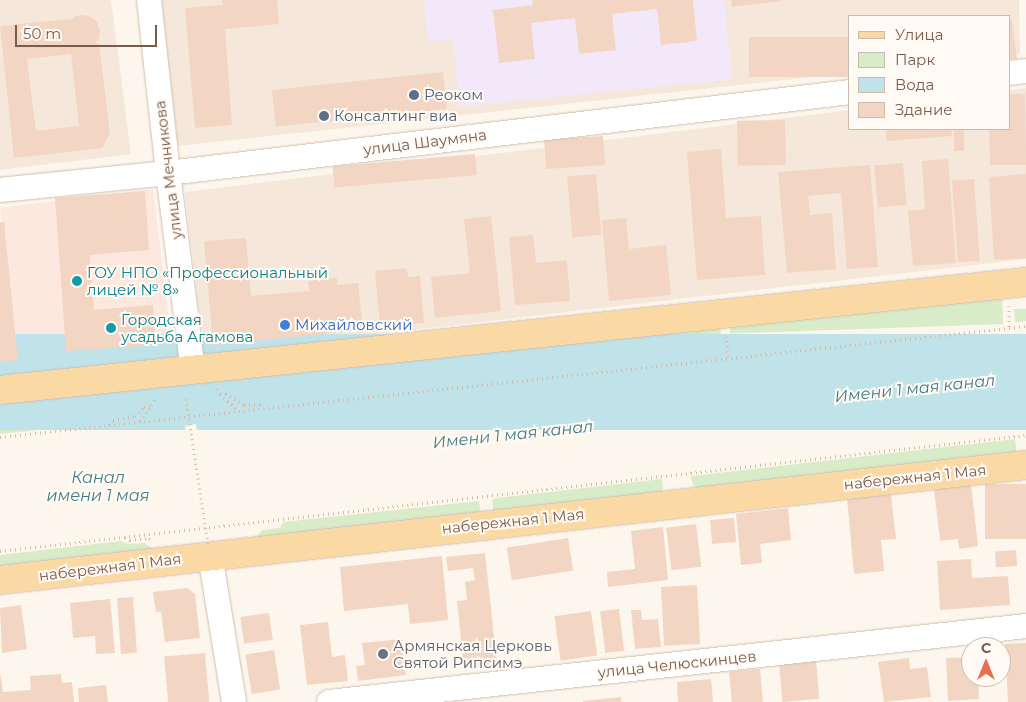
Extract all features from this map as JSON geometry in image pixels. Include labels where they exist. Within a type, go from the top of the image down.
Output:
[{"type":"main road","points":[[0,390],[1026,282]]},
{"type":"main road","name":"набережная 1 Мая","points":[[0,580],[209,550],[1026,465]]},
{"type":"street","name":"улица Мечникова","points":[[149,0],[168,173],[193,370]]},
{"type":"street","points":[[1011,73],[1026,71]]},
{"type":"street","name":"улица Шаумяна","points":[[0,190],[168,173],[848,92]]},
{"type":"street","points":[[209,550],[234,702]]},
{"type":"street","name":"улица Челюскинцев","points":[[329,702],[1026,626]]},
{"type":"path","points":[[1008,304],[1009,328]]},
{"type":"path","points":[[0,437],[1026,326]]},
{"type":"path","points":[[726,335],[728,358]]},
{"type":"path","points":[[139,421],[152,404],[160,388]]},
{"type":"path","points":[[214,388],[238,411]]},
{"type":"path","points":[[220,394],[226,393],[244,406],[261,404],[265,408]]},
{"type":"path","points":[[186,399],[209,550]]},
{"type":"path","points":[[109,425],[113,420],[135,416],[144,407],[152,404]]},
{"type":"path","points":[[0,551],[1026,435]]},
{"type":"shaded area","points":[[0,0],[111,0],[131,154],[0,170]]},
{"type":"shaded area","points":[[161,0],[1019,0],[1020,54],[1011,55],[1011,15],[848,15],[848,73],[178,146]]},
{"type":"shaded area","points":[[424,0],[724,0],[732,79],[460,107],[453,39],[428,42]]},
{"type":"shaded area","points":[[1026,88],[1026,259],[204,354],[185,192],[848,110],[848,130],[1011,130],[1011,90]]},
{"type":"shaded area","points":[[153,189],[173,355],[21,374],[0,208]]},
{"type":"green space","points":[[1002,295],[1003,324],[730,334],[729,305]]},
{"type":"green space","points":[[1014,309],[1026,309],[1026,321],[1015,322]]},
{"type":"green space","points":[[720,324],[723,355],[269,404],[266,399],[243,402],[234,396],[233,376],[284,370],[307,385],[628,350],[644,330]]},
{"type":"green space","points":[[135,389],[138,409],[133,415],[110,418],[106,423],[0,434],[0,416],[91,405],[106,391]]},
{"type":"green space","points":[[1015,439],[1017,457],[703,494],[693,485],[691,476]]},
{"type":"green space","points":[[662,479],[663,490],[657,500],[494,518],[492,500],[497,498]]},
{"type":"green space","points":[[479,501],[482,521],[255,539],[262,530],[280,528],[283,522]]},
{"type":"green space","points":[[121,541],[128,544],[145,543],[161,555],[0,574],[0,555]]},
{"type":"water","name":"Имени 1 мая канал","points":[[0,334],[1026,334],[1026,430],[0,430]]},
{"type":"pier","points":[[196,424],[211,526],[198,528],[185,426]]},
{"type":"building","points":[[222,0],[277,0],[279,24],[225,29],[232,125],[195,128],[185,8],[223,5]]},
{"type":"building","points":[[532,0],[693,0],[697,41],[661,45],[657,9],[612,14],[616,50],[579,54],[575,18],[531,23],[535,59],[499,63],[493,10],[533,5]]},
{"type":"building","points":[[731,0],[781,0],[781,1],[732,7]]},
{"type":"building","points":[[75,16],[91,17],[97,22],[100,30],[99,38],[95,44],[99,44],[110,133],[102,148],[14,158],[0,26],[69,19],[69,21]],"holes":[[[71,54],[79,126],[36,131],[27,59]]]},
{"type":"building","points":[[1011,19],[1012,19],[1017,59],[1011,59]]},
{"type":"building","points":[[749,37],[848,37],[848,77],[749,77]]},
{"type":"building","points":[[443,72],[447,109],[276,127],[272,90]]},
{"type":"building","points":[[1011,94],[1025,94],[1026,165],[990,165],[989,130],[1011,130]]},
{"type":"building","points":[[785,120],[786,165],[738,166],[737,121]]},
{"type":"building","points":[[886,130],[951,130],[952,136],[887,141]]},
{"type":"building","points":[[954,130],[964,130],[964,151],[954,151]]},
{"type":"building","points":[[603,136],[605,165],[546,169],[544,140]]},
{"type":"building","points":[[721,149],[726,218],[761,216],[765,275],[697,280],[687,152]]},
{"type":"building","points":[[475,154],[477,175],[334,187],[333,166]]},
{"type":"building","points":[[948,159],[956,263],[913,266],[908,211],[925,209],[922,161]]},
{"type":"building","points":[[903,163],[907,205],[878,207],[874,166]]},
{"type":"building","points":[[870,165],[878,267],[847,269],[841,193],[808,196],[810,215],[832,213],[836,269],[787,273],[778,172]]},
{"type":"building","points":[[596,174],[601,235],[572,237],[567,177]]},
{"type":"building","points":[[1026,174],[1026,258],[994,260],[989,177]]},
{"type":"building","points":[[974,179],[980,261],[958,262],[952,181]]},
{"type":"building","name":"ГОУ НПО «Профессиональный лицей № 8»","points":[[145,191],[149,250],[90,255],[94,310],[153,305],[156,345],[66,351],[55,198]]},
{"type":"building","points":[[491,216],[501,311],[435,318],[431,277],[470,273],[464,219]]},
{"type":"building","points":[[626,218],[629,249],[666,245],[671,295],[609,301],[602,220]]},
{"type":"building","points":[[0,222],[4,222],[18,360],[0,362]]},
{"type":"building","points":[[533,235],[536,263],[567,260],[570,301],[515,305],[509,237]]},
{"type":"building","points":[[246,238],[251,296],[309,291],[308,281],[337,278],[337,285],[358,283],[363,330],[213,345],[204,241]]},
{"type":"building","points":[[407,268],[408,277],[420,276],[424,323],[380,326],[375,271]]},
{"type":"building","points":[[971,484],[978,546],[959,549],[958,539],[940,541],[934,489]]},
{"type":"building","points":[[985,484],[1026,484],[1026,539],[985,539]]},
{"type":"building","points":[[891,494],[896,539],[881,540],[884,571],[854,574],[847,498]]},
{"type":"building","points":[[788,508],[791,540],[760,544],[762,563],[741,565],[736,514]]},
{"type":"building","points":[[734,518],[736,542],[712,544],[710,520]]},
{"type":"building","points":[[696,524],[701,567],[671,570],[666,528]]},
{"type":"building","points":[[663,527],[668,580],[608,587],[607,572],[635,569],[631,531]]},
{"type":"building","points":[[568,538],[573,571],[512,580],[507,548]]},
{"type":"building","points":[[1016,550],[1017,566],[996,567],[995,551]]},
{"type":"building","points":[[485,553],[497,664],[464,668],[457,601],[467,600],[465,582],[475,580],[473,568],[448,571],[446,557]]},
{"type":"building","points":[[442,556],[448,620],[410,624],[408,604],[344,611],[340,567]]},
{"type":"building","points":[[971,559],[972,578],[1008,576],[1010,605],[940,610],[937,561]]},
{"type":"building","points":[[697,585],[700,644],[664,646],[661,587]]},
{"type":"building","points":[[187,588],[195,594],[200,638],[165,642],[161,612],[156,612],[153,592]]},
{"type":"building","points":[[133,597],[137,653],[121,654],[117,598]]},
{"type":"building","points":[[110,599],[115,653],[96,654],[95,636],[73,638],[70,603]]},
{"type":"building","points":[[21,605],[27,649],[2,653],[0,608]]},
{"type":"building","points":[[619,609],[624,651],[605,653],[600,611]]},
{"type":"building","points":[[631,610],[641,610],[642,620],[658,619],[661,647],[635,649]]},
{"type":"building","points":[[591,611],[597,656],[561,661],[554,616]]},
{"type":"building","points":[[269,613],[273,640],[244,644],[240,617]]},
{"type":"building","points":[[328,622],[332,657],[345,655],[348,681],[307,685],[300,625]]},
{"type":"building","name":"Армянская Церковь Святой Рипсимэ","points":[[401,639],[406,675],[358,681],[356,666],[365,665],[362,643]]},
{"type":"building","points":[[1026,643],[1026,702],[1008,702],[1007,687],[1011,687],[1011,644]]},
{"type":"building","points":[[274,650],[280,690],[252,694],[245,655]]},
{"type":"building","points":[[205,653],[209,702],[168,702],[164,657]]},
{"type":"building","points":[[961,657],[961,687],[978,687],[979,699],[948,701],[946,658]]},
{"type":"building","points":[[909,658],[910,669],[927,667],[931,697],[884,702],[878,662]]},
{"type":"building","points":[[816,661],[819,699],[782,702],[779,664]]},
{"type":"building","points":[[760,669],[763,702],[732,702],[729,672]]},
{"type":"building","points":[[0,672],[3,692],[31,690],[30,676],[61,674],[62,683],[72,682],[74,702],[0,702]]},
{"type":"building","points":[[711,679],[713,702],[678,702],[677,682]]},
{"type":"building","points":[[106,685],[108,702],[79,702],[78,688]]},
{"type":"building","points":[[621,697],[621,702],[583,702],[583,701]]},
{"type":"place","name":"Реоком","points":[[414,95]]},
{"type":"place","name":"Консалтинг виа","points":[[324,116]]},
{"type":"place","name":"ГОУ НПО «Профессиональный лицей № 8»","points":[[77,281]]},
{"type":"place","name":"Михайловский","points":[[285,325]]},
{"type":"place","name":"Городская усадьба Агамова","points":[[111,328]]},
{"type":"place","name":"Армянская Церковь Святой Рипсимэ","points":[[383,654]]},
{"type":"water label","name":"Канал имени 1 мая","points":[[98,487]]}]
